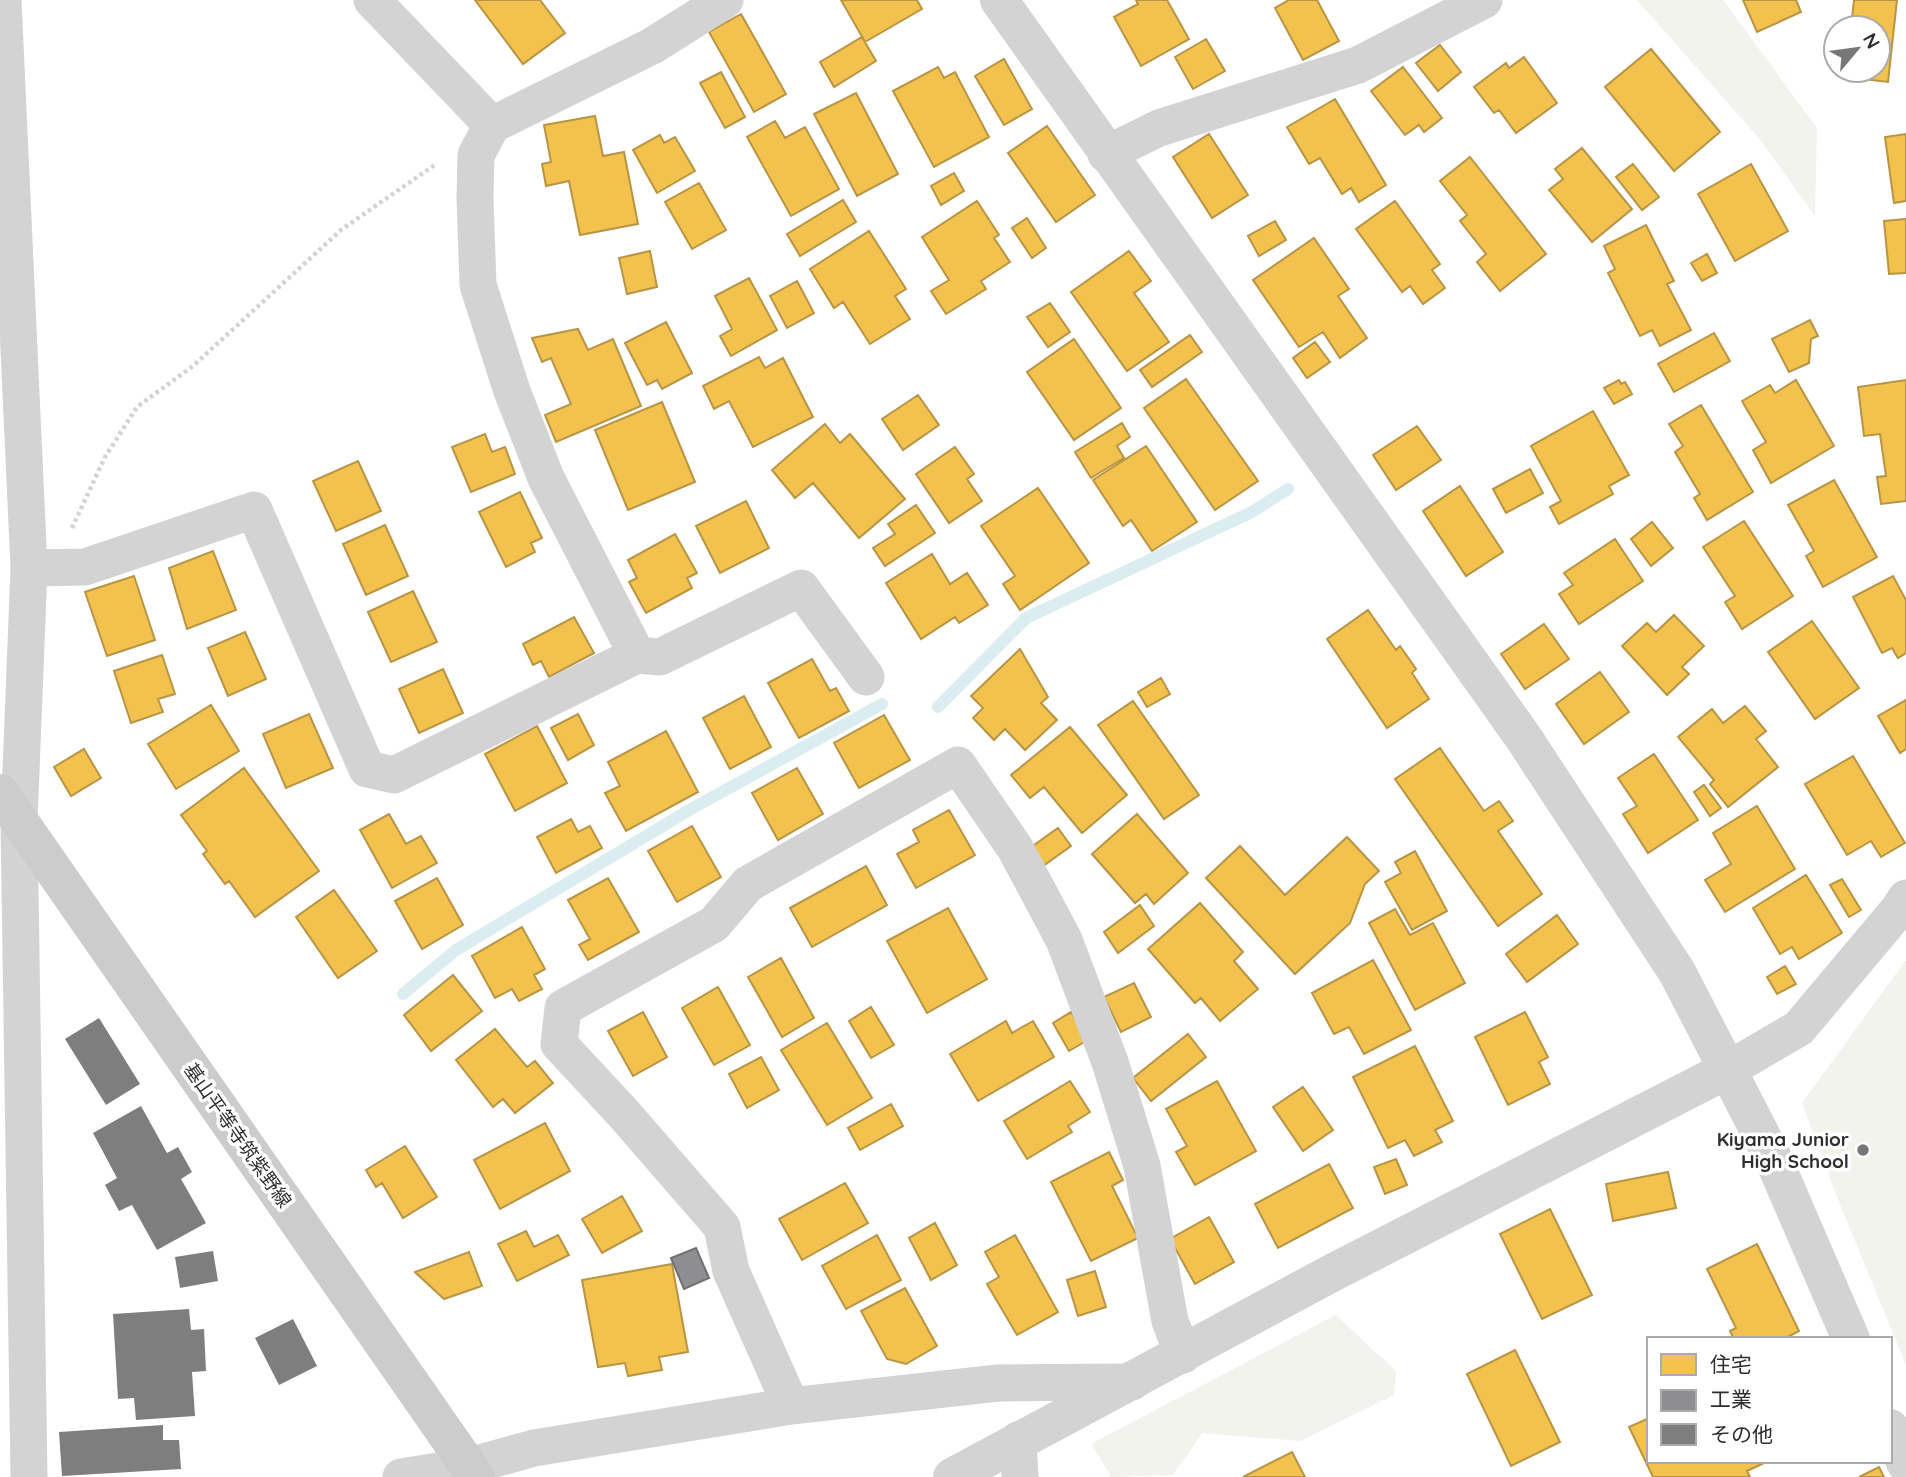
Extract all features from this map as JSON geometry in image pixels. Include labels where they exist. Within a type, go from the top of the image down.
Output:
[{"type":"main road","name":"基山平等寺筑紫野線","points":[[10,808],[472,1471]]},
{"type":"street","points":[[3,0],[29,568],[10,808],[29,1477]]},
{"type":"street","points":[[372,0],[484,140],[475,198],[478,285],[512,391],[546,478],[636,655]]},
{"type":"street","points":[[484,140],[652,46],[725,0]]},
{"type":"street","points":[[999,0],[1524,737],[1677,972],[1772,1156],[1851,1337]]},
{"type":"street","points":[[1106,153],[1159,128],[1358,65],[1484,0]]},
{"type":"street","points":[[29,568],[85,567],[254,510],[367,769],[394,775],[636,655],[660,657],[801,588],[866,677]]},
{"type":"street","points":[[792,1406],[731,1271],[722,1227],[559,1044],[563,1008],[714,924],[748,884],[958,765],[1014,848],[1068,952],[1110,1062],[1142,1166],[1170,1321],[1183,1355]]},
{"type":"street","points":[[951,1477],[1019,1458],[1132,1382],[1330,1275],[1729,1069],[1799,1028],[1906,898]]},
{"type":"street","points":[[401,1477],[472,1471],[534,1448],[792,1406],[998,1383],[1132,1382]]},
{"type":"street","points":[[1892,1432],[1906,1464]]},
{"type":"path","points":[[29,568],[68,536],[104,457],[137,407],[192,366],[341,230],[444,158],[484,140]]},
{"type":"shaded area","points":[[1637,0],[1723,0],[1817,128],[1815,216],[1758,137]]},
{"type":"shaded area","name":"Kiyama Junior High School","points":[[1906,960],[1906,1365],[1837,1197],[1802,1103]]},
{"type":"shaded area","points":[[1336,1315],[1396,1371],[1394,1395],[1300,1441],[1202,1433],[1173,1475],[1111,1477],[1091,1444]]},
{"type":"building: 住宅","points":[[475,0],[540,0],[565,33],[523,64]]},
{"type":"building: 住宅","points":[[841,0],[917,0],[922,9],[865,42]]},
{"type":"building: 住宅","points":[[1136,0],[1167,0],[1189,39],[1141,66],[1114,17],[1138,4]]},
{"type":"building: 住宅","points":[[1289,0],[1317,0],[1339,41],[1303,60],[1275,8]]},
{"type":"building: 住宅","points":[[1743,0],[1796,0],[1801,12],[1757,32]]},
{"type":"building: 住宅","points":[[1854,0],[1897,0],[1892,46],[1892,14],[1852,14]]},
{"type":"building: 住宅","points":[[741,14],[786,94],[754,112],[709,32]]},
{"type":"building: 住宅","points":[[862,37],[876,61],[834,87],[820,62]]},
{"type":"building: 住宅","points":[[1206,39],[1225,71],[1193,89],[1175,57]]},
{"type":"building: 住宅","points":[[1440,45],[1461,72],[1438,91],[1416,63]]},
{"type":"building: 住宅","points":[[1651,49],[1720,132],[1674,171],[1605,87]]},
{"type":"building: 住宅","points":[[1524,57],[1557,103],[1516,133],[1499,110],[1494,113],[1474,87],[1506,63],[1509,68]]},
{"type":"building: 住宅","points":[[1004,59],[1032,109],[1004,125],[975,76]]},
{"type":"building: 住宅","points":[[938,67],[944,78],[955,72],[989,137],[934,167],[893,91]]},
{"type":"building: 住宅","points":[[1403,67],[1442,118],[1424,132],[1419,125],[1405,135],[1371,91]]},
{"type":"building: 住宅","points":[[721,72],[745,117],[725,128],[700,83]]},
{"type":"building: 住宅","points":[[856,93],[898,174],[857,196],[814,114]]},
{"type":"building: 住宅","points":[[1335,99],[1386,185],[1359,202],[1351,188],[1342,194],[1320,158],[1309,164],[1287,127]]},
{"type":"building: 住宅","points":[[595,116],[603,156],[624,152],[638,224],[580,235],[569,181],[546,186],[542,164],[551,162],[544,125]]},
{"type":"building: 住宅","points":[[775,121],[785,138],[805,127],[839,189],[791,216],[747,137]]},
{"type":"building: 住宅","points":[[1047,126],[1095,195],[1056,222],[1008,153]]},
{"type":"building: 住宅","points":[[1209,134],[1248,195],[1212,218],[1173,157]]},
{"type":"building: 住宅","points":[[1906,134],[1906,201],[1894,203],[1885,137]]},
{"type":"building: 住宅","points":[[660,135],[664,143],[675,137],[695,171],[657,193],[633,150]]},
{"type":"building: 住宅","points":[[1582,148],[1632,209],[1592,242],[1549,190],[1563,179],[1555,169]]},
{"type":"building: 住宅","points":[[1470,157],[1546,254],[1500,291],[1477,262],[1486,254],[1460,221],[1467,215],[1440,181]]},
{"type":"building: 住宅","points":[[1633,164],[1659,197],[1642,210],[1616,177]]},
{"type":"building: 住宅","points":[[1751,164],[1788,231],[1735,261],[1698,194]]},
{"type":"building: 住宅","points":[[954,173],[964,191],[941,205],[931,186]]},
{"type":"building: 住宅","points":[[699,183],[726,230],[692,249],[665,202]]},
{"type":"building: 住宅","points":[[843,200],[856,222],[800,256],[787,234]]},
{"type":"building: 住宅","points":[[977,201],[999,235],[994,238],[1010,262],[981,281],[986,289],[946,314],[931,291],[949,280],[922,237]]},
{"type":"building: 住宅","points":[[1395,201],[1440,264],[1432,270],[1445,288],[1423,304],[1410,286],[1402,292],[1356,229]]},
{"type":"building: 住宅","points":[[1027,218],[1046,248],[1032,258],[1012,228]]},
{"type":"building: 住宅","points":[[1906,219],[1906,273],[1889,274],[1884,221]]},
{"type":"building: 住宅","points":[[1275,221],[1286,240],[1259,256],[1248,236]]},
{"type":"building: 住宅","points":[[1646,225],[1674,281],[1667,284],[1691,330],[1660,346],[1652,330],[1640,336],[1608,273],[1615,269],[1604,246]]},
{"type":"building: 住宅","points":[[869,231],[906,289],[895,296],[910,319],[870,344],[843,302],[834,308],[810,269]]},
{"type":"building: 住宅","points":[[1314,238],[1349,289],[1338,296],[1367,338],[1340,358],[1323,332],[1299,347],[1253,280]]},
{"type":"building: 住宅","points":[[650,251],[657,287],[627,294],[619,258]]},
{"type":"building: 住宅","points":[[1129,251],[1151,281],[1134,293],[1169,342],[1127,371],[1071,292]]},
{"type":"building: 住宅","points":[[1707,254],[1717,273],[1702,281],[1691,263]]},
{"type":"building: 住宅","points":[[749,278],[777,330],[731,356],[720,336],[732,329],[715,296]]},
{"type":"building: 住宅","points":[[797,281],[814,313],[787,328],[770,296]]},
{"type":"building: 住宅","points":[[1050,303],[1070,332],[1048,347],[1027,317]]},
{"type":"building: 住宅","points":[[1810,320],[1818,336],[1811,339],[1809,363],[1789,372],[1772,339]]},
{"type":"building: 住宅","points":[[666,322],[692,373],[662,389],[657,380],[647,385],[625,343]]},
{"type":"building: 住宅","points":[[578,329],[588,350],[613,339],[641,406],[556,442],[545,415],[571,404],[551,358],[542,362],[532,338]]},
{"type":"building: 住宅","points":[[1714,333],[1730,361],[1674,392],[1658,364]]},
{"type":"building: 住宅","points":[[1190,335],[1202,352],[1152,387],[1140,370]]},
{"type":"building: 住宅","points":[[1074,339],[1121,408],[1074,440],[1027,372]]},
{"type":"building: 住宅","points":[[1315,342],[1330,362],[1307,378],[1293,358]]},
{"type":"building: 住宅","points":[[759,357],[765,368],[783,358],[813,417],[753,447],[729,401],[714,409],[703,386]]},
{"type":"building: 住宅","points":[[1186,379],[1258,481],[1215,510],[1144,408]]},
{"type":"building: 住宅","points":[[1619,380],[1621,384],[1625,382],[1632,394],[1614,404],[1604,388]]},
{"type":"building: 住宅","points":[[1796,380],[1834,446],[1771,483],[1753,450],[1766,442],[1742,401],[1770,385],[1775,393]]},
{"type":"building: 住宅","points":[[1906,380],[1906,501],[1881,504],[1877,477],[1886,476],[1880,434],[1864,436],[1858,387]]},
{"type":"building: 住宅","points":[[918,395],[939,425],[903,450],[882,419]]},
{"type":"building: 住宅","points":[[662,402],[695,482],[628,510],[595,430]]},
{"type":"building: 住宅","points":[[1701,405],[1753,492],[1707,520],[1694,498],[1700,494],[1675,452],[1683,446],[1669,424]]},
{"type":"building: 住宅","points":[[1593,411],[1629,475],[1609,486],[1613,494],[1559,524],[1550,507],[1561,501],[1531,446]]},
{"type":"building: 住宅","points":[[1122,423],[1130,437],[1117,446],[1124,458],[1091,478],[1075,452]]},
{"type":"building: 住宅","points":[[825,424],[840,443],[850,434],[905,499],[859,538],[813,483],[795,498],[772,470]]},
{"type":"building: 住宅","points":[[1417,426],[1441,460],[1396,490],[1373,455]]},
{"type":"building: 住宅","points":[[485,434],[492,452],[505,447],[515,474],[471,492],[452,447]]},
{"type":"building: 住宅","points":[[1146,446],[1197,522],[1152,551],[1131,520],[1123,526],[1093,480]]},
{"type":"building: 住宅","points":[[955,447],[974,474],[967,479],[982,501],[949,523],[916,474]]},
{"type":"building: 住宅","points":[[358,461],[381,511],[336,531],[313,481]]},
{"type":"building: 住宅","points":[[1530,469],[1543,493],[1506,513],[1493,489]]},
{"type":"building: 住宅","points":[[1834,480],[1877,557],[1823,587],[1806,556],[1814,551],[1788,505]]},
{"type":"building: 住宅","points":[[1460,486],[1503,552],[1466,576],[1423,511]]},
{"type":"building: 住宅","points":[[1038,488],[1089,563],[1020,610],[1003,584],[1015,576],[981,526]]},
{"type":"building: 住宅","points":[[520,492],[542,538],[531,543],[535,552],[506,567],[479,512]]},
{"type":"building: 住宅","points":[[746,501],[769,548],[720,573],[696,526]]},
{"type":"building: 住宅","points":[[916,505],[935,533],[885,566],[873,548],[895,534],[888,524]]},
{"type":"building: 住宅","points":[[1744,521],[1793,596],[1742,629],[1725,602],[1735,596],[1703,547]]},
{"type":"building: 住宅","points":[[1652,522],[1673,548],[1651,566],[1631,539]]},
{"type":"building: 住宅","points":[[385,525],[408,576],[366,595],[343,544]]},
{"type":"building: 住宅","points":[[675,534],[697,573],[687,578],[692,588],[646,613],[629,582],[637,578],[628,560]]},
{"type":"building: 住宅","points":[[1615,539],[1643,581],[1579,624],[1559,594],[1573,585],[1564,573]]},
{"type":"building: 住宅","points":[[213,551],[236,610],[187,629],[169,568]]},
{"type":"building: 住宅","points":[[932,554],[950,584],[967,573],[988,605],[959,623],[955,617],[921,639],[886,583]]},
{"type":"building: 住宅","points":[[134,576],[155,640],[107,656],[85,592]]},
{"type":"building: 住宅","points":[[1893,576],[1906,600],[1906,653],[1898,658],[1892,648],[1882,653],[1853,597]]},
{"type":"building: 住宅","points":[[413,591],[437,642],[391,662],[368,612]]},
{"type":"building: 住宅","points":[[1368,610],[1396,650],[1400,646],[1416,669],[1412,673],[1429,699],[1387,728],[1327,639]]},
{"type":"building: 住宅","points":[[1674,615],[1704,646],[1682,667],[1689,674],[1667,695],[1622,646],[1647,623],[1656,632]]},
{"type":"building: 住宅","points":[[574,617],[594,653],[549,677],[541,661],[533,665],[523,644]]},
{"type":"building: 住宅","points":[[1812,621],[1859,688],[1815,719],[1768,652]]},
{"type":"building: 住宅","points":[[1544,624],[1569,659],[1525,689],[1501,654]]},
{"type":"building: 住宅","points":[[245,632],[266,679],[228,696],[208,648]]},
{"type":"building: 住宅","points":[[1020,649],[1048,697],[1041,703],[1057,720],[1025,750],[1005,729],[994,740],[973,718],[983,708],[971,696]]},
{"type":"building: 住宅","points":[[162,655],[175,694],[158,699],[163,712],[131,723],[114,671]]},
{"type":"building: 住宅","points":[[812,659],[830,691],[836,688],[849,711],[799,738],[768,683]]},
{"type":"building: 住宅","points":[[443,669],[463,713],[419,733],[399,689]]},
{"type":"building: 住宅","points":[[1600,672],[1629,712],[1584,744],[1556,704]]},
{"type":"building: 住宅","points":[[1161,678],[1170,694],[1147,707],[1138,692]]},
{"type":"building: 住宅","points":[[744,696],[771,747],[730,769],[703,718]]},
{"type":"building: 住宅","points":[[1906,700],[1906,749],[1900,753],[1878,716]]},
{"type":"building: 住宅","points":[[1133,701],[1199,795],[1164,819],[1098,725]]},
{"type":"building: 住宅","points":[[211,705],[239,751],[176,789],[148,744]]},
{"type":"building: 住宅","points":[[1745,706],[1766,731],[1756,739],[1778,767],[1728,807],[1710,784],[1714,780],[1678,737],[1712,709],[1723,723]]},
{"type":"building: 住宅","points":[[309,714],[333,768],[286,788],[263,734]]},
{"type":"building: 住宅","points":[[578,714],[594,745],[568,760],[551,728]]},
{"type":"building: 住宅","points":[[884,715],[910,760],[859,788],[834,743]]},
{"type":"building: 住宅","points":[[537,726],[567,783],[515,811],[485,754]]},
{"type":"building: 住宅","points":[[1070,727],[1127,795],[1082,833],[1044,787],[1030,798],[1011,775]]},
{"type":"building: 住宅","points":[[666,731],[698,792],[626,831],[605,793],[620,786],[608,762]]},
{"type":"building: 住宅","points":[[1440,748],[1484,811],[1499,801],[1513,821],[1498,831],[1542,894],[1498,926],[1395,779]]},
{"type":"building: 住宅","points":[[84,749],[101,778],[71,796],[54,767]]},
{"type":"building: 住宅","points":[[1654,754],[1698,820],[1648,853],[1623,814],[1637,806],[1618,778]]},
{"type":"building: 住宅","points":[[1853,756],[1905,843],[1881,857],[1871,841],[1847,855],[1805,784]]},
{"type":"building: 住宅","points":[[244,768],[319,871],[255,917],[229,881],[225,884],[203,854],[207,851],[181,815]]},
{"type":"building: 住宅","points":[[797,768],[823,814],[778,840],[752,793]]},
{"type":"building: 住宅","points":[[1704,785],[1721,808],[1710,816],[1694,792]]},
{"type":"building: 住宅","points":[[1757,806],[1795,869],[1725,912],[1705,880],[1731,864],[1713,833]]},
{"type":"building: 住宅","points":[[949,810],[975,855],[916,888],[897,854],[919,842],[913,830]]},
{"type":"building: 住宅","points":[[389,814],[406,844],[421,836],[437,863],[392,888],[360,830]]},
{"type":"building: 住宅","points":[[1137,814],[1188,873],[1154,904],[1146,894],[1135,903],[1092,854]]},
{"type":"building: 住宅","points":[[571,819],[578,832],[590,826],[602,848],[556,873],[537,837]]},
{"type":"building: 住宅","points":[[692,826],[721,877],[677,902],[648,851]]},
{"type":"building: 住宅","points":[[1058,828],[1071,846],[1043,866],[1030,848]]},
{"type":"building: 住宅","points":[[1347,837],[1379,871],[1365,884],[1350,923],[1295,974],[1206,878],[1240,846],[1285,895]]},
{"type":"building: 住宅","points":[[1415,851],[1447,911],[1412,930],[1385,882],[1401,873],[1395,862]]},
{"type":"building: 住宅","points":[[866,866],[887,905],[812,947],[790,908]]},
{"type":"building: 住宅","points":[[1806,875],[1842,933],[1799,959],[1792,947],[1780,954],[1753,908]]},
{"type":"building: 住宅","points":[[437,878],[463,925],[422,949],[395,901]]},
{"type":"building: 住宅","points":[[608,878],[639,932],[588,960],[579,945],[590,939],[568,900]]},
{"type":"building: 住宅","points":[[1842,879],[1861,910],[1849,917],[1830,885]]},
{"type":"building: 住宅","points":[[334,890],[377,951],[338,978],[296,917]]},
{"type":"building: 住宅","points":[[1200,903],[1243,952],[1234,961],[1258,989],[1220,1021],[1201,998],[1195,1003],[1148,949]]},
{"type":"building: 住宅","points":[[1140,905],[1154,926],[1118,953],[1104,932]]},
{"type":"building: 住宅","points":[[948,908],[987,979],[927,1013],[887,941]]},
{"type":"building: 住宅","points":[[1395,909],[1410,935],[1433,923],[1465,983],[1415,1010],[1369,923]]},
{"type":"building: 住宅","points":[[1557,915],[1578,944],[1527,982],[1506,954]]},
{"type":"building: 住宅","points":[[522,927],[545,969],[534,975],[542,989],[519,1001],[512,989],[495,998],[472,956]]},
{"type":"building: 住宅","points":[[781,958],[814,1018],[782,1037],[748,977]]},
{"type":"building: 住宅","points":[[1373,960],[1411,1030],[1364,1054],[1349,1027],[1334,1034],[1312,993]]},
{"type":"building: 住宅","points":[[1785,966],[1796,984],[1777,994],[1767,977]]},
{"type":"building: 住宅","points":[[453,975],[482,1011],[431,1051],[404,1015]]},
{"type":"building: 住宅","points":[[1134,983],[1151,1017],[1121,1032],[1104,997]]},
{"type":"building: 住宅","points":[[718,987],[750,1045],[714,1065],[682,1008]]},
{"type":"building: 住宅","points":[[871,1007],[894,1045],[871,1058],[849,1021]]},
{"type":"building: 住宅","points":[[643,1012],[667,1057],[633,1076],[608,1031]]},
{"type":"building: 住宅","points":[[1071,1012],[1088,1040],[1069,1051],[1053,1023]]},
{"type":"building: 住宅","points":[[1525,1012],[1548,1057],[1539,1062],[1550,1084],[1508,1105],[1475,1037]]},
{"type":"building: 住宅","points":[[1006,1021],[1012,1033],[1033,1021],[1054,1057],[978,1101],[950,1054]]},
{"type":"building: 住宅","points":[[827,1023],[872,1098],[827,1125],[781,1050]]},
{"type":"building: 住宅","points":[[495,1029],[527,1067],[535,1061],[553,1083],[515,1113],[503,1099],[493,1107],[456,1060]]},
{"type":"building: 住宅","points":[[1188,1034],[1206,1057],[1151,1101],[1133,1078]]},
{"type":"building: 住宅","points":[[1415,1046],[1453,1121],[1435,1130],[1442,1142],[1414,1156],[1405,1140],[1388,1148],[1353,1077]]},
{"type":"building: 住宅","points":[[761,1057],[779,1090],[747,1108],[729,1074]]},
{"type":"building: 住宅","points":[[1070,1081],[1090,1112],[1068,1126],[1072,1132],[1027,1159],[1004,1121]]},
{"type":"building: 住宅","points":[[1217,1081],[1256,1151],[1195,1185],[1176,1152],[1187,1146],[1166,1109]]},
{"type":"building: 住宅","points":[[1303,1087],[1333,1130],[1303,1151],[1273,1107]]},
{"type":"building: 住宅","points":[[891,1104],[903,1126],[860,1150],[848,1128]]},
{"type":"building: 住宅","points":[[545,1123],[570,1171],[500,1209],[474,1160]]},
{"type":"building: 住宅","points":[[405,1146],[437,1197],[403,1218],[382,1183],[376,1187],[366,1170]]},
{"type":"building: 住宅","points":[[1109,1152],[1123,1180],[1112,1186],[1138,1238],[1091,1261],[1051,1182]]},
{"type":"building: 住宅","points":[[1396,1159],[1407,1185],[1385,1194],[1374,1167]]},
{"type":"building: 住宅","points":[[1329,1164],[1353,1208],[1278,1248],[1255,1204]]},
{"type":"building: 住宅","points":[[1668,1172],[1676,1208],[1613,1221],[1606,1184]]},
{"type":"building: 住宅","points":[[845,1183],[868,1223],[802,1260],[779,1219]]},
{"type":"building: 住宅","points":[[622,1196],[642,1231],[602,1253],[582,1219]]},
{"type":"building: 住宅","points":[[1550,1209],[1592,1295],[1542,1319],[1500,1234]]},
{"type":"building: 住宅","points":[[1209,1217],[1234,1262],[1195,1284],[1170,1239]]},
{"type":"building: 住宅","points":[[935,1223],[957,1265],[931,1280],[909,1238]]},
{"type":"building: 住宅","points":[[526,1231],[534,1247],[558,1235],[569,1255],[517,1281],[498,1244]]},
{"type":"building: 住宅","points":[[877,1235],[901,1280],[846,1309],[822,1266]]},
{"type":"building: 住宅","points":[[1015,1235],[1058,1312],[1017,1335],[987,1284],[999,1277],[985,1252]]},
{"type":"building: 住宅","points":[[1757,1244],[1799,1331],[1788,1337],[1733,1337],[1730,1331],[1736,1328],[1707,1269]]},
{"type":"building: 住宅","points":[[469,1252],[482,1286],[444,1299],[415,1272]]},
{"type":"building: 住宅","points":[[672,1264],[688,1352],[659,1357],[662,1370],[628,1376],[625,1363],[598,1367],[582,1280]]},
{"type":"building: 住宅","points":[[1095,1271],[1106,1307],[1078,1316],[1067,1280]]},
{"type":"building: 住宅","points":[[905,1288],[937,1346],[906,1364],[887,1359],[861,1311]]},
{"type":"building: 住宅","points":[[1515,1350],[1560,1442],[1511,1466],[1467,1374]]},
{"type":"building: 住宅","points":[[1647,1419],[1647,1463],[1764,1463],[1747,1471],[1750,1477],[1653,1477],[1629,1427]]},
{"type":"building: 住宅","points":[[1292,1452],[1305,1477],[1243,1477]]},
{"type":"building: 住宅","points":[[1879,1467],[1884,1477],[1859,1477]]},
{"type":"building: 工業","points":[[696,1248],[709,1278],[684,1289],[671,1258]]},
{"type":"building: その他","points":[[99,1018],[140,1084],[106,1105],[65,1039]]},
{"type":"building: その他","points":[[141,1106],[167,1153],[178,1147],[192,1172],[181,1179],[206,1223],[157,1250],[132,1205],[119,1211],[105,1185],[117,1178],[93,1133]]},
{"type":"building: その他","points":[[213,1251],[218,1281],[180,1288],[175,1257]]},
{"type":"building: その他","points":[[189,1309],[191,1330],[204,1329],[206,1371],[192,1372],[195,1416],[136,1420],[134,1398],[118,1399],[113,1314]]},
{"type":"building: その他","points":[[293,1319],[317,1366],[279,1385],[255,1338]]},
{"type":"building: その他","points":[[163,1425],[163,1440],[179,1440],[181,1469],[62,1476],[59,1432]]},
{"type":"waterway","points":[[938,707],[1026,618],[1252,512],[1288,489]]},
{"type":"waterway","points":[[403,994],[456,950],[691,809],[882,704]]},
{"type":"place","name":"Kiyama Junior High School","points":[[1863,1150]]}]
